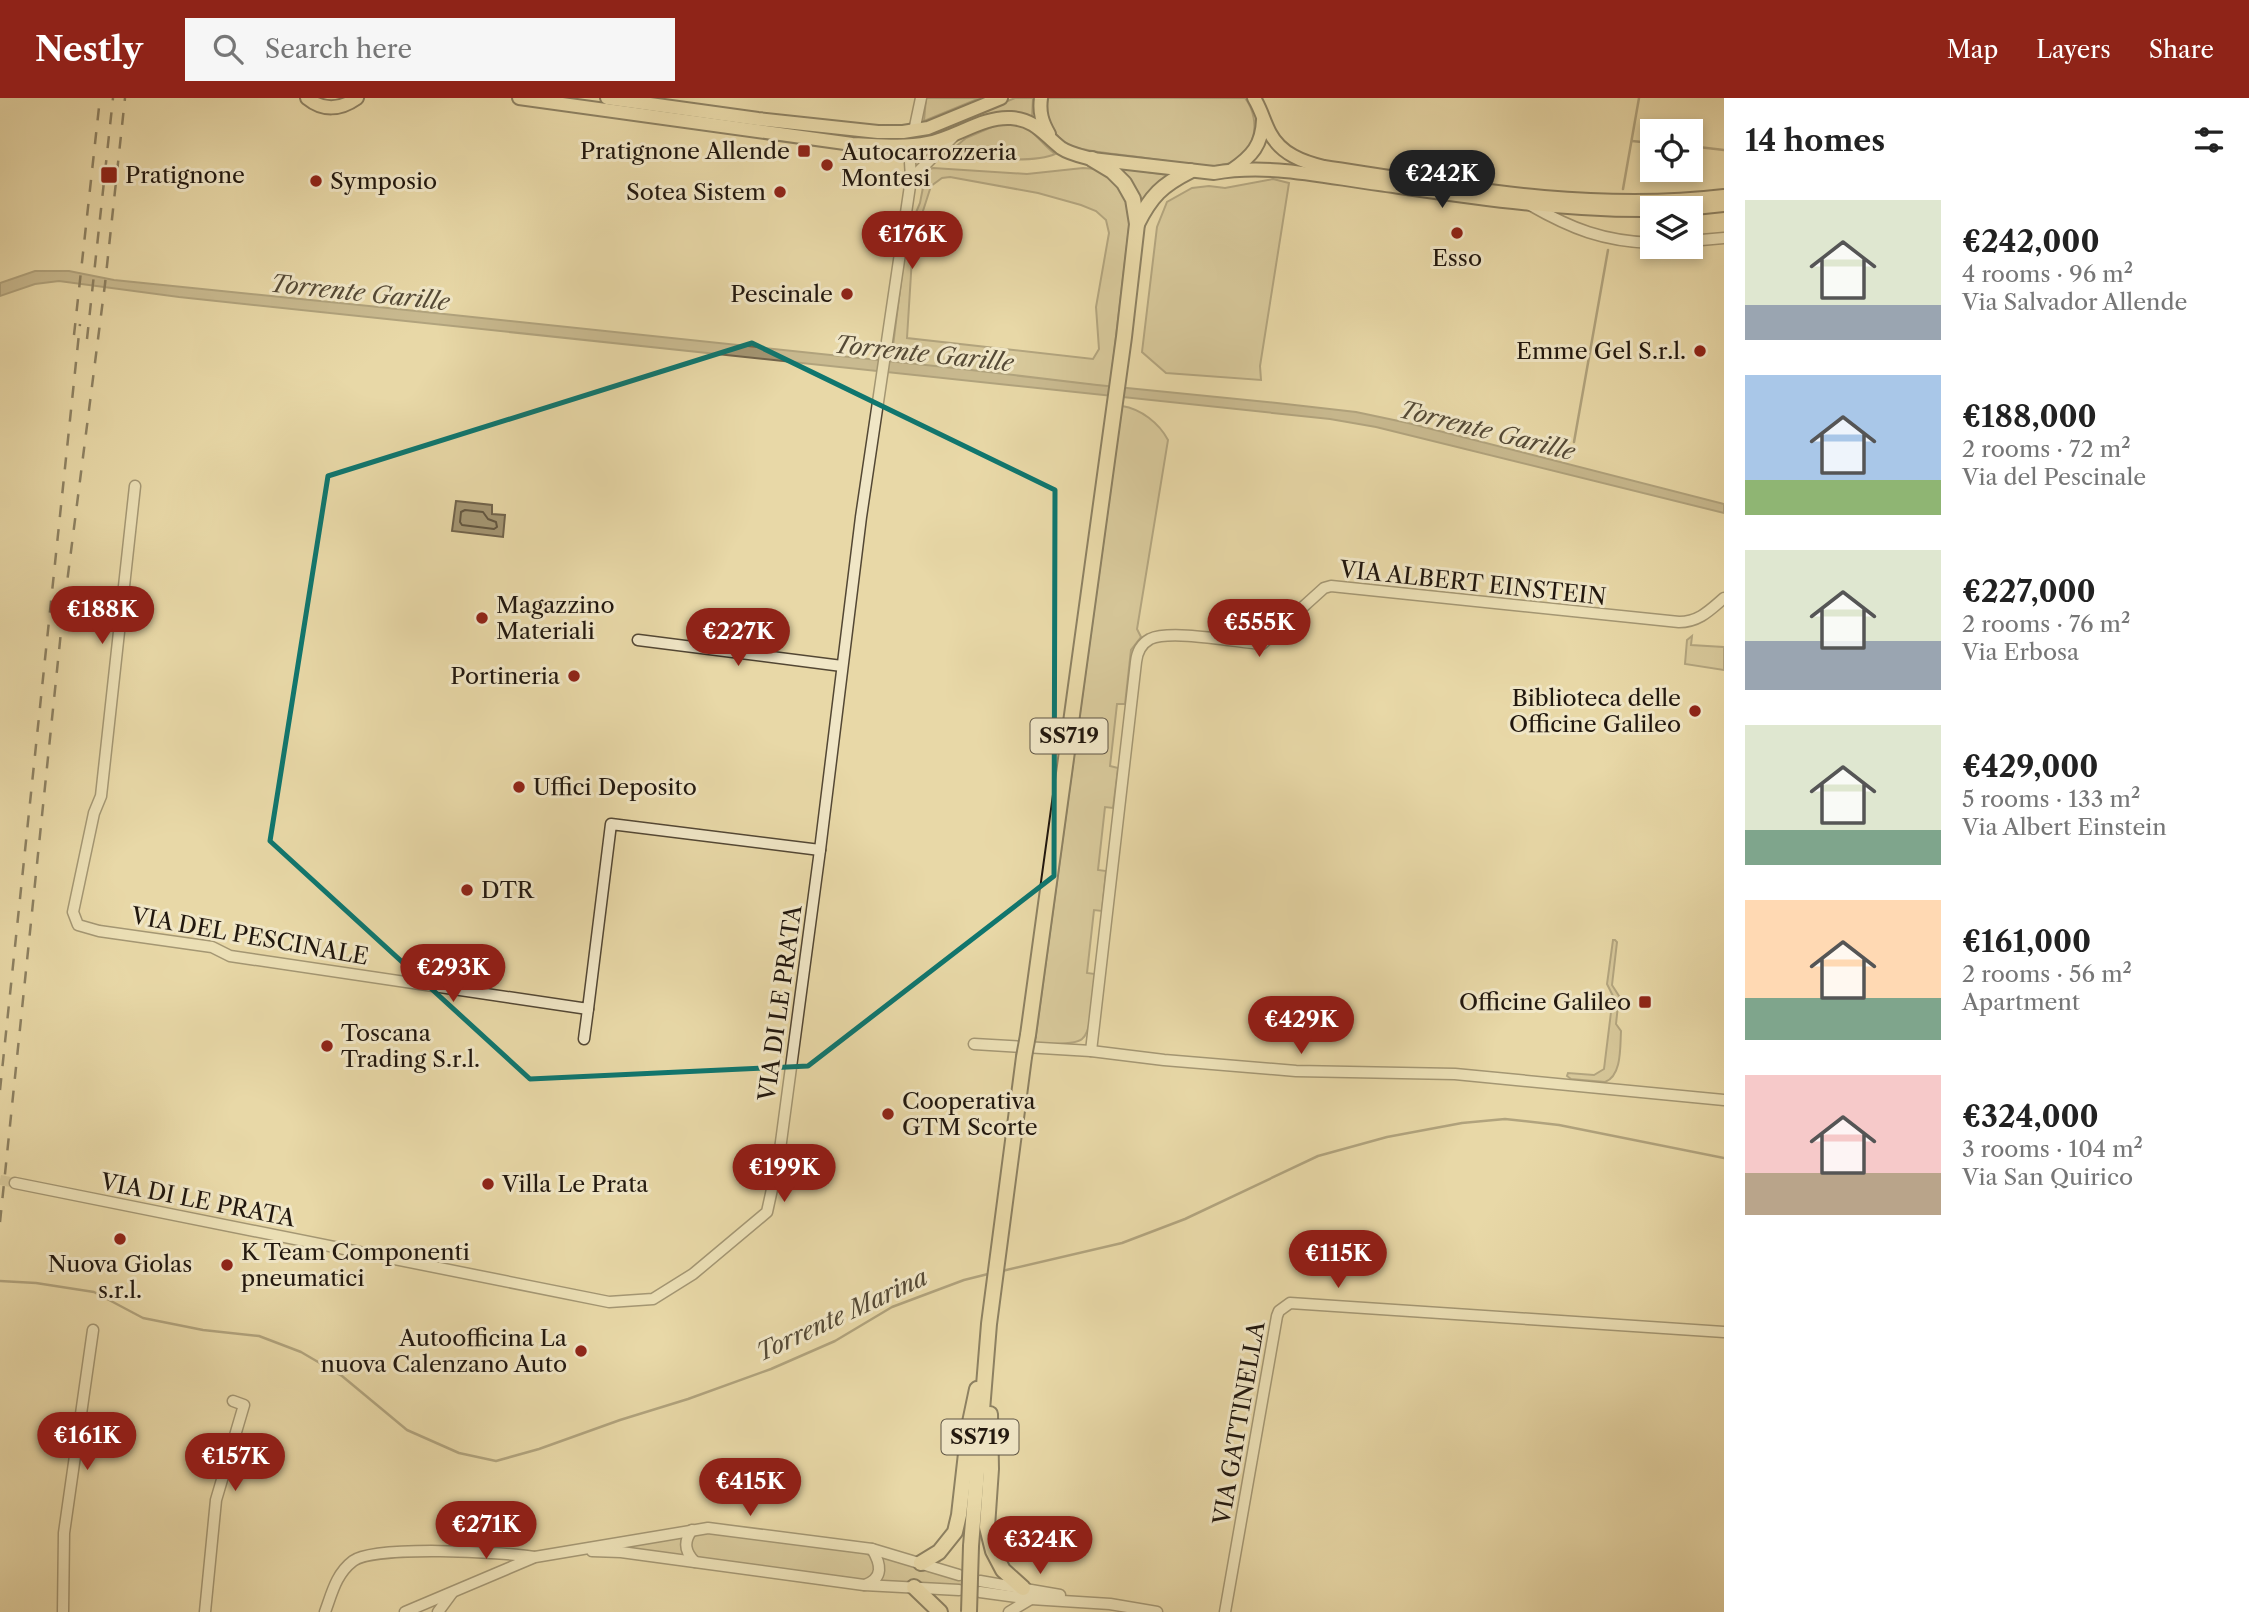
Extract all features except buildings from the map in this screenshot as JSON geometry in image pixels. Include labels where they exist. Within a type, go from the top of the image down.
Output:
[{"type":"highway","name":"SS719","points":[[970,1612],[971,1546],[989,1327],[1001,1227],[1124,337],[1137,224],[1133,199],[1124,183],[1112,171],[1092,159]]},
{"type":"highway","name":"SS719","points":[[1137,224],[1149,201],[1166,184],[1191,171]]},
{"type":"highway","points":[[921,1563],[939,1552],[955,1532],[969,1427],[989,1327]]},
{"type":"highway","points":[[989,1327],[991,1469],[987,1527],[993,1551],[1003,1570],[1027,1594]]},
{"type":"highway","points":[[914,1587],[940,1612]]},
{"type":"main road","points":[[307,98],[316,105],[327,108],[348,105],[357,98]]},
{"type":"main road","points":[[519,98],[852,144],[931,143],[987,122],[1009,118],[1029,122],[1051,137]]},
{"type":"main road","points":[[607,98],[870,132],[928,128],[1001,98]]},
{"type":"main road","points":[[1041,98],[1042,122],[1051,137],[1061,148],[1092,159],[1214,173],[1280,169],[1530,205],[1640,210]]},
{"type":"main road","points":[[1254,98],[1279,145],[1303,161],[1325,167],[1561,199],[1650,201],[1724,196]]},
{"type":"main road","points":[[1232,170],[1250,158],[1258,147],[1263,117]]},
{"type":"main road","points":[[1703,207],[1724,205]]},
{"type":"street","points":[[914,131],[921,98]]},
{"type":"street","points":[[911,179],[958,133]]},
{"type":"street","name":"VIA DI LE PRATA","points":[[15,1183],[609,1302],[653,1299],[693,1274],[767,1212],[777,1169],[880,381],[911,179],[909,145]]},
{"type":"street","points":[[1530,205],[1583,232],[1640,242]]},
{"type":"street","points":[[1703,240],[1724,238]]},
{"type":"street","name":"VIA DEL PESCINALE","points":[[135,486],[101,796],[94,813],[73,912],[78,925],[99,931],[212,947],[230,956],[588,1009]]},
{"type":"street","name":"VIA ALBERT EINSTEIN","points":[[1091,1051],[1137,654],[1144,643],[1151,638],[1167,634],[1262,644],[1324,588],[1331,586],[1679,622],[1699,618],[1724,598]]},
{"type":"street","points":[[638,640],[842,666]]},
{"type":"street","points":[[584,1039],[611,824],[820,850]]},
{"type":"street","points":[[974,1044],[1091,1051],[1296,1071],[1455,1074],[1724,1100]]},
{"type":"street","name":"VIA GATTINELLA","points":[[1225,1612],[1277,1316],[1279,1311],[1290,1303],[1724,1332]]},
{"type":"street","points":[[64,1612],[64,1533],[93,1331]]},
{"type":"street","points":[[205,1612],[216,1500],[244,1405],[233,1401]]},
{"type":"street","points":[[405,1612],[420,1610],[453,1591],[535,1557],[708,1528],[872,1549],[959,1575]]},
{"type":"street","points":[[692,1531],[685,1544],[689,1557],[695,1562]]},
{"type":"street","points":[[864,1585],[871,1583],[880,1573],[880,1566],[872,1549]]},
{"type":"street","points":[[325,1612],[339,1573],[355,1559],[368,1554],[418,1551],[535,1557]]},
{"type":"street","points":[[577,1551],[621,1552],[864,1585],[959,1590]]},
{"type":"street","points":[[979,1581],[1027,1594]]},
{"type":"street","points":[[438,1612],[453,1591]]},
{"type":"street","points":[[979,1592],[1027,1594],[1157,1612]]},
{"type":"street","points":[[1009,1612],[1027,1594]]},
{"type":"highlighted area","points":[[752,343],[1055,490],[1054,876],[808,1066],[530,1079],[270,841],[328,476]]},
{"type":"shaded area","points":[[926,98],[980,98],[924,121]]},
{"type":"shaded area","points":[[1015,98],[1033,98],[1032,117],[1018,113],[992,114],[926,137],[886,140],[922,136]]},
{"type":"shaded area","points":[[1048,98],[1245,98],[1254,118],[1253,139],[1242,156],[1233,162],[1214,166],[1087,150],[1068,145],[1058,137],[1048,116]]},
{"type":"shaded area","points":[[999,124],[1026,128],[1055,154],[1033,159],[1002,160],[948,153],[966,138]]},
{"type":"shaded area","points":[[933,168],[1027,174],[1083,168],[1097,169],[1116,183],[1128,200],[1130,219],[1110,387],[891,362],[907,234],[920,203],[926,172]],"holes":[[[950,177],[1038,193],[1081,205],[1096,211],[1106,220],[1109,233],[1096,307],[1099,349],[1093,359],[907,338],[913,242],[931,186],[942,178]]]},
{"type":"shaded area","points":[[1117,168],[1169,175],[1140,208]]},
{"type":"shaded area","points":[[1273,179],[1289,183],[1260,366],[1261,380],[1166,373],[1142,352],[1157,227],[1167,202],[1192,188],[1225,188]]},
{"type":"shaded area","points":[[1122,406],[1149,418],[1168,440],[1137,629],[1141,637],[1131,650],[1125,704],[1117,704],[1110,766],[1118,768],[1113,808],[1105,807],[1098,870],[1106,871],[1102,911],[1094,910],[1087,973],[1095,974],[1090,1019],[1086,1034],[1079,1041],[1038,1044],[1035,1042]]},
{"type":"shaded area","points":[[1692,636],[1691,645],[1724,647],[1724,670],[1685,664],[1687,640]]},
{"type":"shaded area","points":[[1613,940],[1617,942],[1612,985],[1619,996],[1616,1024],[1621,1031],[1615,1074],[1605,1082],[1571,1079],[1567,1076],[1568,1073],[1594,1075],[1604,1069],[1613,996],[1607,984]]},
{"type":"shaded area","points":[[702,1531],[865,1553],[873,1557],[875,1574],[864,1581],[700,1559],[692,1552],[690,1545],[694,1537]]},
{"type":"shaded area","points":[[685,1534],[685,1557],[622,1547]]},
{"type":"shaded area","points":[[880,1555],[984,1586],[876,1583]]},
{"type":"water","points":[[35,271],[69,271],[114,280],[1356,412],[1724,504],[1724,513],[1376,427],[1330,419],[179,297],[59,281],[35,284],[0,296],[0,283]]},
{"type":"water","points":[[456,501],[492,505],[492,514],[505,515],[503,537],[452,531]]},
{"type":"waterway","points":[[1623,189],[1639,98]]},
{"type":"waterway","points":[[1632,141],[1640,142]]},
{"type":"waterway","points":[[1703,148],[1724,150]]},
{"type":"waterway","name":"Torrente Garille","points":[[1574,442],[1608,250]]},
{"type":"waterway","name":"Torrente Marina","points":[[1002,1271],[1122,1243],[1185,1219],[1318,1156],[1387,1137],[1462,1123],[1505,1119],[1559,1125],[1724,1158]]},
{"type":"waterway","name":"Torrente Marina","points":[[0,1281],[36,1283],[94,1292],[143,1318],[203,1330],[259,1336],[301,1352],[342,1376],[407,1430],[459,1453],[496,1461],[539,1449],[771,1369],[835,1341],[892,1307],[964,1280],[992,1273]]},
{"type":"tunnel","points":[[0,1180],[15,1183]]},
{"type":"railway","points":[[74,335],[100,98]]},
{"type":"railway","points":[[87,339],[113,98]]},
{"type":"railway","points":[[0,1222],[62,622],[105,284],[125,98]]},
{"type":"railway","points":[[0,1090],[80,324]]},
{"type":"place","name":"Pratignone Allende","points":[[804,151]]},
{"type":"place","name":"Autocarrozzeria Montesi","points":[[827,165]]},
{"type":"place","name":"Pratignone","points":[[109,175]]},
{"type":"place","name":"Symposio","points":[[316,181]]},
{"type":"place","name":"Sotea Sistem","points":[[780,192]]},
{"type":"place","name":"Esso","points":[[1457,233]]},
{"type":"place","name":"Pescinale","points":[[847,294]]},
{"type":"place","name":"Emme Gel S.r.l.","points":[[1700,351]]},
{"type":"place","name":"Magazzino Materiali","points":[[482,618]]},
{"type":"place","name":"Portineria","points":[[574,676]]},
{"type":"place","name":"Biblioteca delle Officine Galileo","points":[[1695,711]]},
{"type":"place","name":"Uffici Deposito","points":[[519,787]]},
{"type":"place","name":"DTR","points":[[467,890]]},
{"type":"place","name":"Officine Galileo","points":[[1645,1002]]},
{"type":"place","name":"Toscana Trading S.r.l.","points":[[327,1046]]},
{"type":"place","name":"Cooperativa GTM Scorte","points":[[888,1114]]},
{"type":"place","name":"Villa Le Prata","points":[[488,1184]]},
{"type":"place","name":"Nuova Giolas s.r.l.","points":[[120,1239]]},
{"type":"place","name":"K Team Componenti pneumatici","points":[[227,1265]]},
{"type":"place","name":"Autoofficina La nuova Calenzano Auto","points":[[581,1351]]}]
